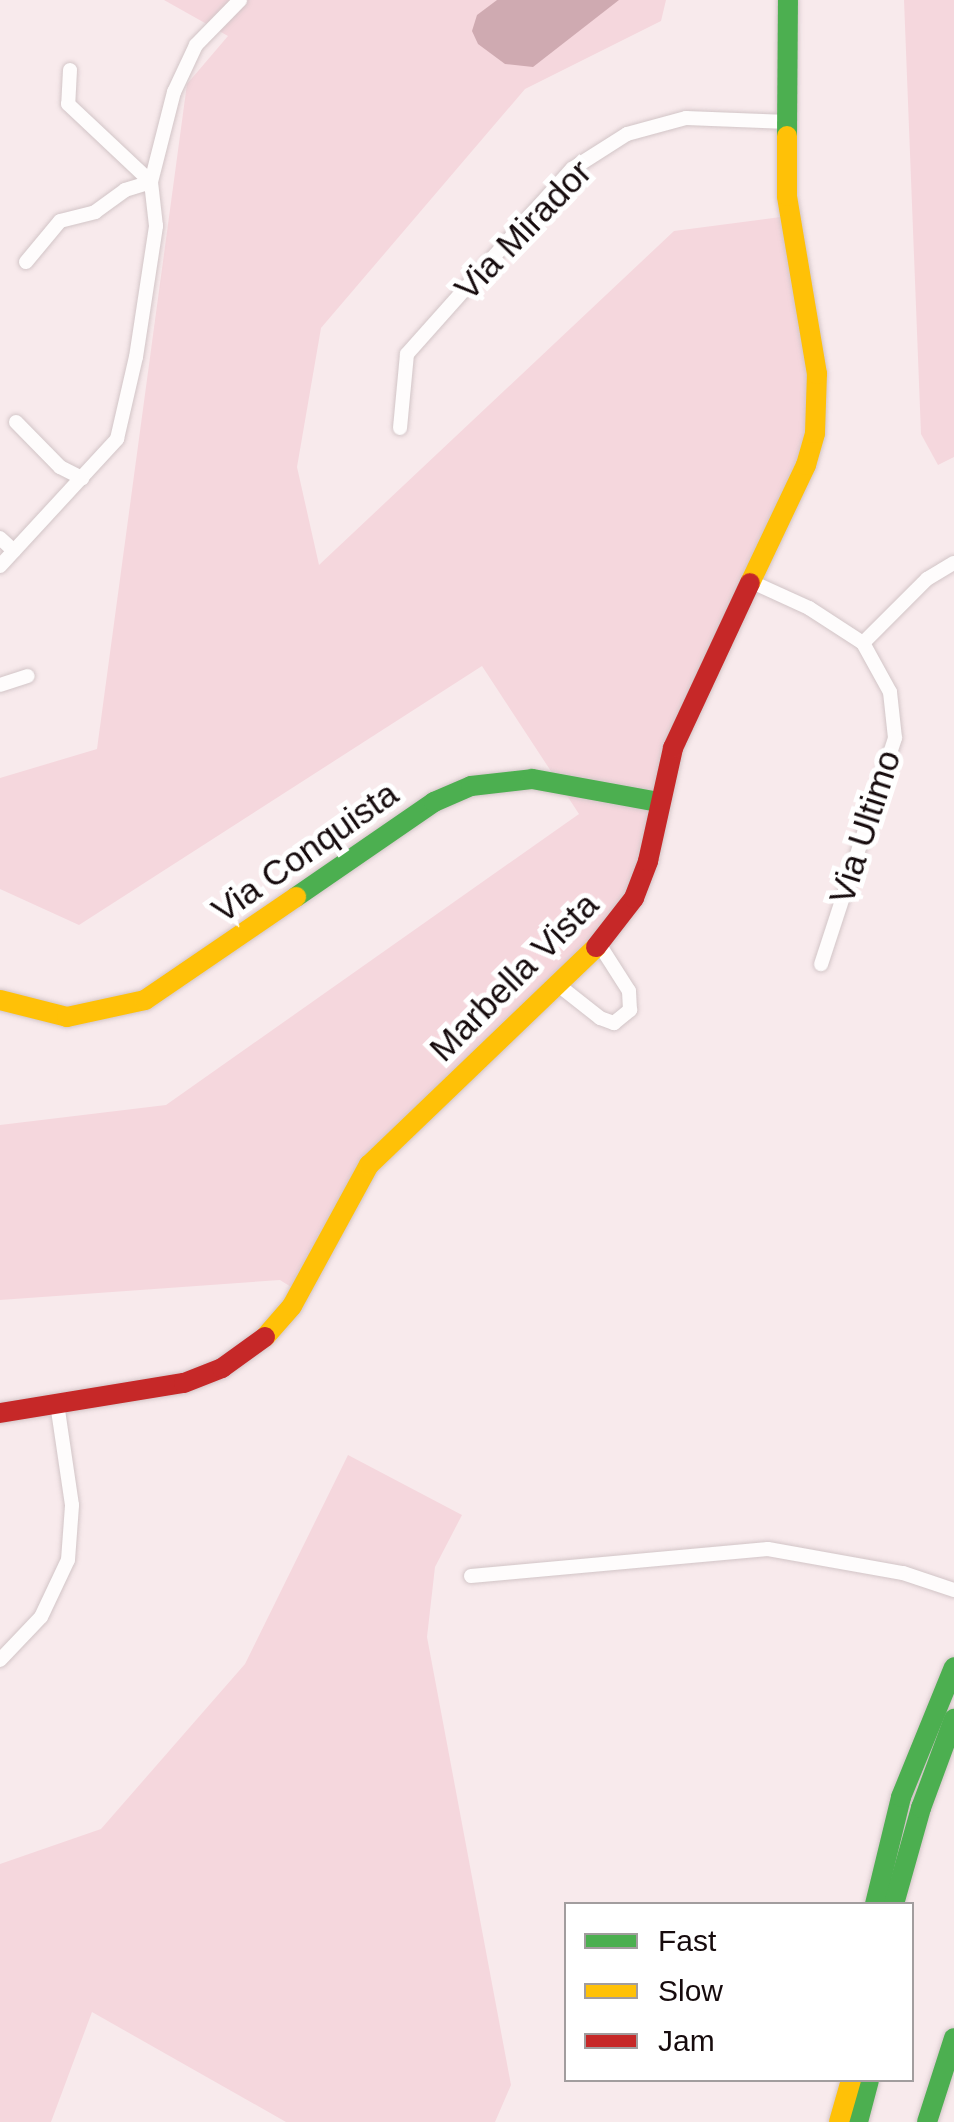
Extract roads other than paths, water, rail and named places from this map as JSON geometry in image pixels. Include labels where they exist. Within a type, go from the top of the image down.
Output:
[{"type":"main road","name":"Marbella Vista","points":[[0,1413],[200,1378],[257,1346],[292,1306],[370,1165],[598,944],[618,922],[642,881],[674,748],[806,465],[818,416],[817,374],[788,216],[788,0]]},
{"type":"main road","name":"Via Conquista","points":[[0,1000],[68,1017],[145,1000],[434,802],[472,786],[532,779],[659,802]]},
{"type":"main road","points":[[875,1902],[900,1797],[954,1667]]},
{"type":"main road","points":[[877,1882],[897,1895],[920,1808],[954,1719]]},
{"type":"main road","points":[[927,2122],[954,2038]]},
{"type":"main road","points":[[839,2122],[850,2082]]},
{"type":"main road","points":[[858,2122],[868,2082]]},
{"type":"street","points":[[0,566],[111,448],[126,412],[158,210],[152,182],[182,67],[196,45],[240,0]]},
{"type":"street","points":[[70,70],[68,104],[152,182]]},
{"type":"street","name":"Via Mirador","points":[[400,428],[407,354],[572,169],[627,134],[686,118],[788,122]]},
{"type":"street","points":[[26,262],[60,221],[94,212],[124,190],[152,182]]},
{"type":"street","points":[[16,422],[60,467],[82,478]]},
{"type":"street","points":[[0,538],[14,551]]},
{"type":"street","points":[[863,644],[928,579],[954,563]]},
{"type":"street","name":"Via Ultimo","points":[[752,582],[809,608],[863,644],[890,692],[896,738],[820,964]]},
{"type":"street","points":[[0,685],[28,676]]},
{"type":"street","points":[[557,984],[600,1018],[614,1023],[630,1010],[629,991],[598,944]]},
{"type":"street","points":[[0,1660],[42,1617],[68,1560],[72,1505],[57,1404]]},
{"type":"street","points":[[471,1576],[768,1549],[903,1573],[954,1590]]}]
